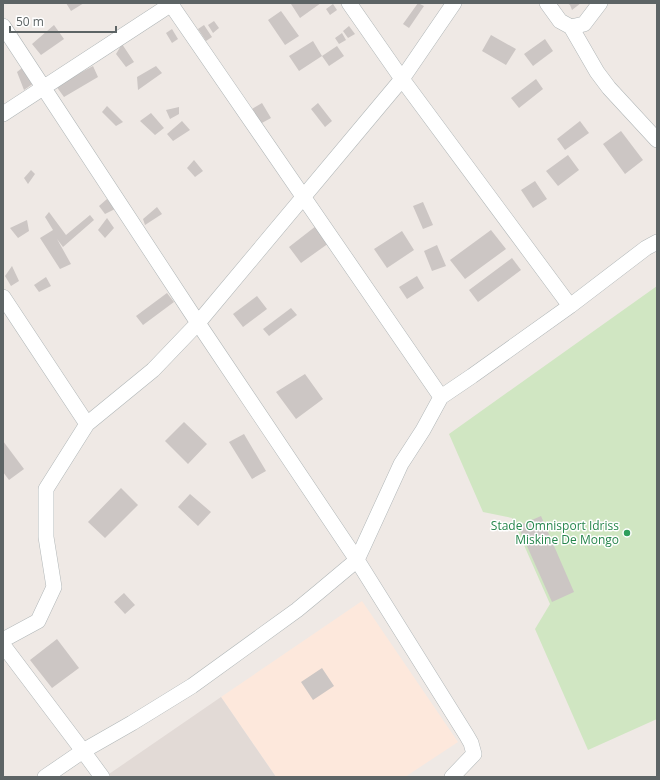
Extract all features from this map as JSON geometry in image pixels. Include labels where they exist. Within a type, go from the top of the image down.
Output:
[{"type":"street","points":[[3,114],[171,3],[441,397]]},
{"type":"street","points":[[349,3],[402,79],[570,306]]},
{"type":"street","points":[[3,640],[38,621],[54,587],[46,537],[46,489],[87,424],[153,370],[198,323],[402,79],[454,3]]},
{"type":"street","points":[[547,3],[560,21],[571,27],[597,72],[609,88],[657,140]]},
{"type":"street","points":[[571,27],[584,24],[600,3]]},
{"type":"street","points":[[3,26],[198,323],[357,560],[471,744],[474,754],[451,777]]},
{"type":"street","points":[[45,777],[83,751],[192,686],[297,610],[357,560],[401,464],[423,430],[441,397],[570,306],[646,248],[657,242]]},
{"type":"street","points":[[3,297],[87,424]]},
{"type":"street","points":[[3,645],[102,777]]},
{"type":"shaded area","points":[[362,601],[458,742],[405,777],[276,777],[221,697]]},
{"type":"shaded area","points":[[221,697],[276,777],[111,777],[109,774]]},
{"type":"green space","points":[[657,286],[657,719],[588,750],[535,629],[550,604],[512,518],[483,512],[449,434]]},
{"type":"building","points":[[66,3],[84,3],[71,11]]},
{"type":"building","points":[[321,3],[300,18],[291,4]]},
{"type":"building","points":[[418,3],[424,6],[409,28],[403,24]]},
{"type":"building","points":[[567,3],[581,3],[572,10],[570,5]]},
{"type":"building","points":[[333,4],[337,10],[330,15],[326,9]]},
{"type":"building","points":[[281,11],[299,36],[285,45],[268,20]]},
{"type":"building","points":[[214,21],[219,28],[213,33],[208,25]]},
{"type":"building","points":[[54,25],[64,39],[41,55],[32,44]]},
{"type":"building","points":[[204,25],[212,37],[206,41],[198,29]]},
{"type":"building","points":[[349,26],[355,34],[348,38],[343,31]]},
{"type":"building","points":[[172,29],[178,39],[172,43],[166,33]]},
{"type":"building","points":[[342,33],[346,40],[339,44],[335,38]]},
{"type":"building","points":[[491,35],[516,49],[506,65],[482,51]]},
{"type":"building","points":[[545,39],[553,51],[533,66],[524,54]]},
{"type":"building","points":[[313,41],[322,56],[299,71],[289,56]]},
{"type":"building","points":[[122,44],[134,62],[126,67],[116,54]]},
{"type":"building","points":[[337,46],[344,56],[329,66],[322,56]]},
{"type":"building","points":[[93,66],[98,77],[64,97],[56,86]]},
{"type":"building","points":[[156,66],[162,73],[138,90],[137,77]]},
{"type":"building","points":[[22,68],[34,83],[24,90],[17,72]]},
{"type":"building","points":[[536,79],[543,89],[519,108],[511,98]]},
{"type":"building","points":[[262,103],[271,118],[260,124],[252,109]]},
{"type":"building","points":[[318,103],[332,121],[325,127],[311,109]]},
{"type":"building","points":[[107,106],[123,122],[116,126],[102,112]]},
{"type":"building","points":[[179,107],[179,114],[170,119],[166,110]]},
{"type":"building","points":[[151,113],[164,128],[155,135],[140,121]]},
{"type":"building","points":[[182,121],[190,130],[173,141],[167,134]]},
{"type":"building","points":[[580,121],[589,133],[565,150],[557,139]]},
{"type":"building","points":[[621,131],[643,160],[625,174],[603,144]]},
{"type":"building","points":[[568,155],[579,170],[558,186],[546,171]]},
{"type":"building","points":[[194,160],[203,171],[195,177],[187,168]]},
{"type":"building","points":[[31,170],[35,174],[28,184],[24,178]]},
{"type":"building","points":[[535,181],[547,199],[533,208],[521,190]]},
{"type":"building","points":[[107,199],[115,209],[105,214],[99,206]]},
{"type":"building","points":[[423,202],[433,225],[423,229],[413,206]]},
{"type":"building","points":[[157,207],[162,214],[145,225],[143,219]]},
{"type":"building","points":[[49,212],[66,235],[90,215],[94,220],[63,247],[57,239],[71,264],[60,269],[40,238],[53,230],[45,217]]},
{"type":"building","points":[[107,218],[114,228],[105,238],[98,230]]},
{"type":"building","points":[[27,220],[29,231],[18,238],[10,228]]},
{"type":"building","points":[[316,226],[329,243],[301,263],[289,247]]},
{"type":"building","points":[[491,230],[506,249],[465,279],[450,260]]},
{"type":"building","points":[[402,231],[414,250],[387,268],[374,249]]},
{"type":"building","points":[[437,245],[446,266],[432,271],[424,251]]},
{"type":"building","points":[[512,258],[521,270],[478,302],[469,290]]},
{"type":"building","points":[[12,266],[19,281],[11,286],[5,276]]},
{"type":"building","points":[[417,276],[424,288],[407,299],[399,287]]},
{"type":"building","points":[[46,277],[51,286],[39,292],[34,285]]},
{"type":"building","points":[[167,293],[174,302],[143,325],[136,316]]},
{"type":"building","points":[[257,296],[267,309],[243,327],[233,314]]},
{"type":"building","points":[[291,308],[297,315],[269,336],[263,329]]},
{"type":"building","points":[[305,374],[323,399],[296,419],[276,392]]},
{"type":"building","points":[[184,422],[207,444],[188,464],[165,441]]},
{"type":"building","points":[[244,434],[266,471],[252,479],[229,442]]},
{"type":"building","points":[[3,441],[24,469],[9,480],[3,472]]},
{"type":"building","points":[[121,488],[138,505],[105,538],[88,522]]},
{"type":"building","points":[[190,494],[211,512],[198,526],[178,507]]},
{"type":"building","points":[[541,516],[574,592],[552,602],[518,526]]},
{"type":"building","points":[[124,593],[135,605],[125,614],[114,602]]},
{"type":"building","points":[[57,639],[79,668],[52,688],[30,660]]},
{"type":"building","points":[[322,668],[334,686],[313,700],[301,682]]},
{"type":"place","name":"Stade Omnisport Idriss Miskine De Mongo","points":[[627,533]]}]
